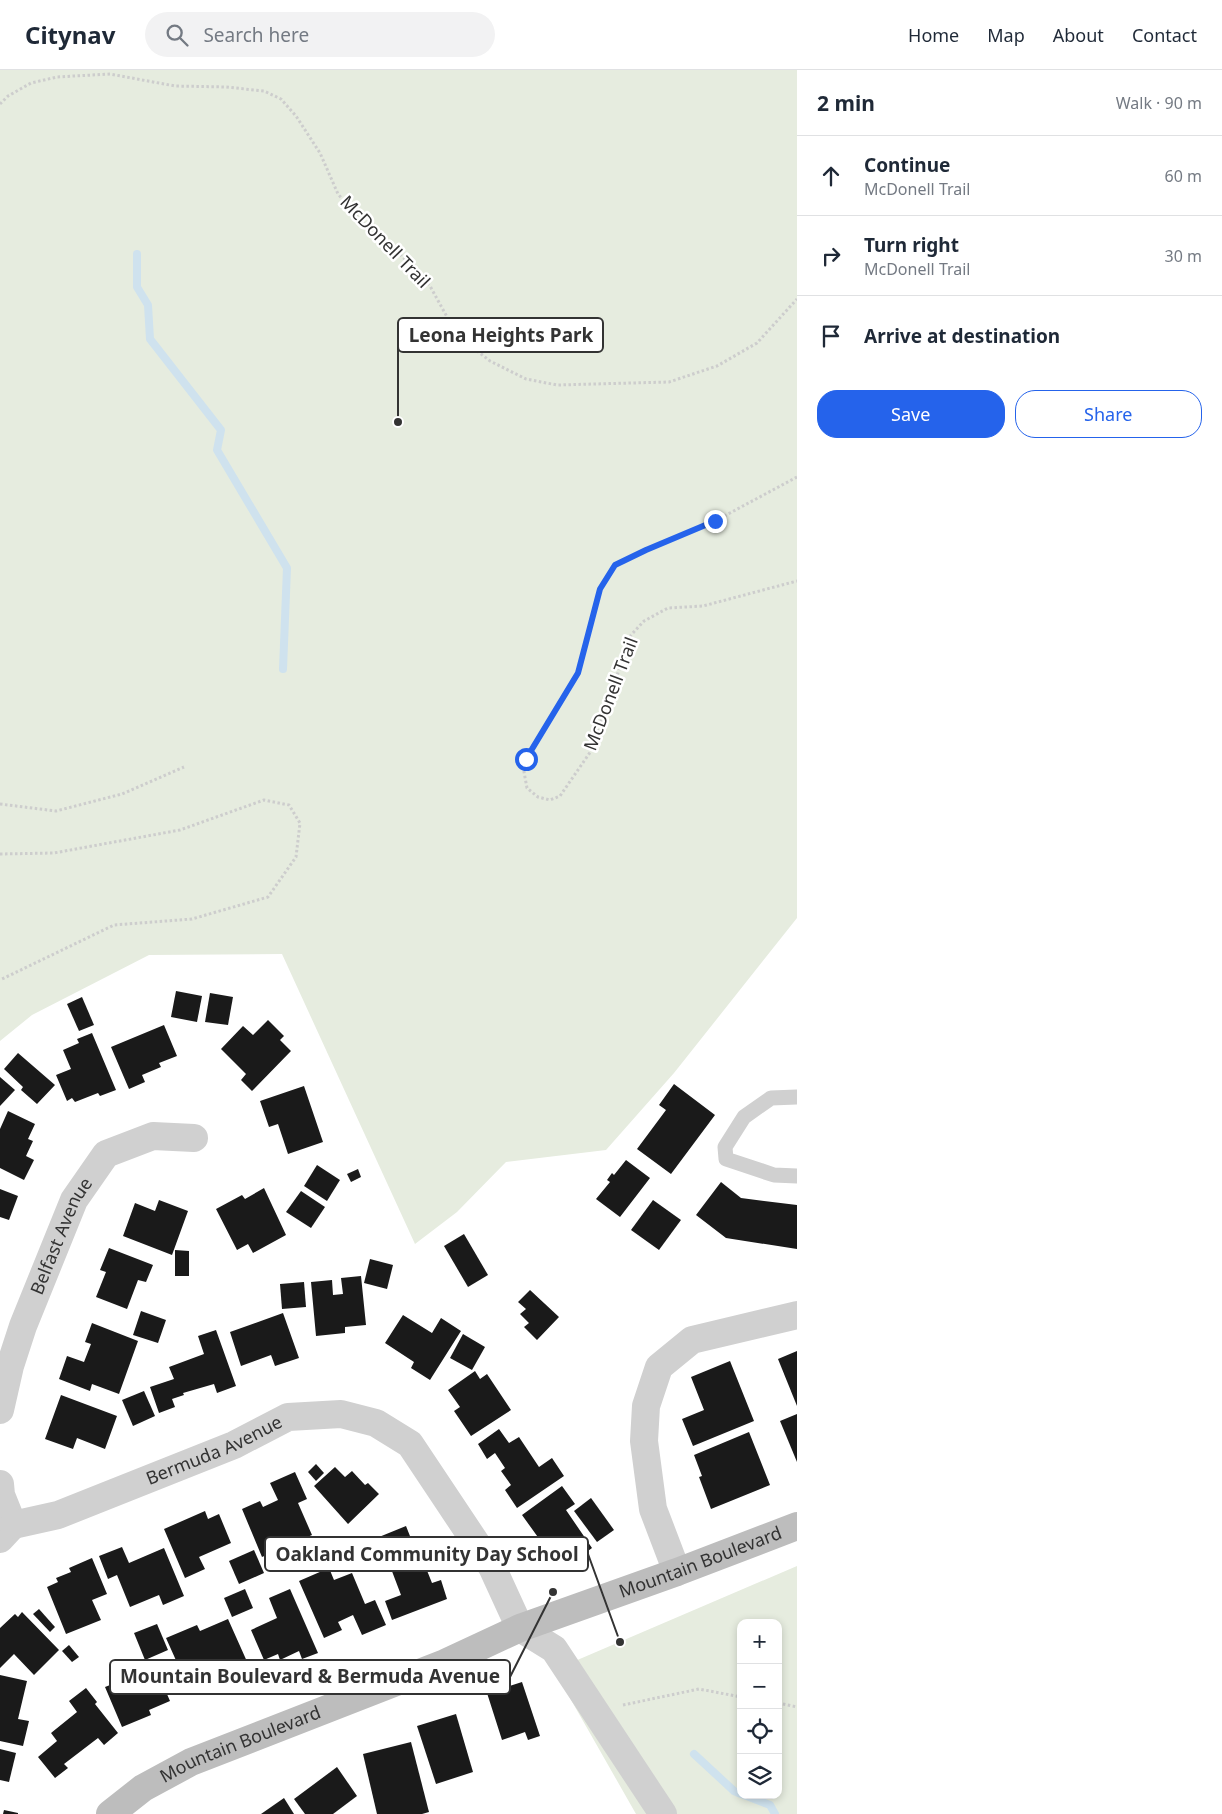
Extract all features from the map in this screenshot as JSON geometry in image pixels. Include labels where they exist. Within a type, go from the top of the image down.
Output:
[{"type":"street","name":"Belfast Avenue","points":[[0,1410],[10,1366],[23,1326],[74,1200],[106,1154],[153,1136],[194,1138]]},
{"type":"street","points":[[678,1572],[654,1509],[644,1441],[646,1406],[659,1367],[692,1340],[797,1315]]},
{"type":"street","name":"Bermuda Avenue","points":[[7,1532],[67,1511],[234,1445],[288,1417],[341,1414],[376,1423],[410,1444],[492,1567],[520,1628]]},
{"type":"street","points":[[0,1484],[7,1532]]},
{"type":"street","name":"Mountain Boulevard","points":[[110,1814],[143,1788],[191,1762],[445,1662],[520,1628],[678,1572],[797,1526]]},
{"type":"street","points":[[520,1628],[554,1649],[663,1814]]},
{"type":"lane","points":[[797,1097],[770,1098],[744,1117],[725,1147],[726,1159],[774,1175],[797,1176]]},
{"type":"path","name":"McDonell Trail","points":[[0,104],[8,96],[32,84],[57,77],[110,74],[175,86],[226,87],[264,91],[281,99],[296,116],[320,153],[338,194],[368,229],[398,252],[430,286],[457,335],[490,361],[526,379],[557,386],[669,382],[717,366],[757,343],[797,299]]},
{"type":"path","name":"McDonell Trail","points":[[797,477],[715,521],[615,565],[600,589],[578,673],[526,759],[524,772],[527,788],[538,798],[550,800],[560,796],[591,751],[631,635],[644,622],[668,608],[703,606],[797,581]]},
{"type":"path","points":[[0,804],[56,811],[122,794],[184,767]]},
{"type":"path","points":[[0,854],[54,853],[180,830],[264,800],[288,805],[300,822],[296,857],[268,897],[192,919],[114,925],[0,980]]},
{"type":"path","points":[[595,1710],[699,1689],[737,1696]]},
{"type":"path","points":[[782,1705],[797,1707]]},
{"type":"shaded area","points":[[0,70],[797,70],[797,918],[674,1073],[606,1150],[506,1162],[457,1212],[415,1244],[282,954],[149,955],[32,1015],[0,1041]]},
{"type":"shaded area","points":[[797,1566],[797,1814],[636,1814],[554,1670]]},
{"type":"building","points":[[176,991],[202,996],[197,1022],[171,1017]]},
{"type":"building","points":[[210,993],[233,997],[228,1025],[205,1022]]},
{"type":"building","points":[[82,997],[94,1025],[79,1031],[67,1004]]},
{"type":"building","points":[[268,1020],[284,1036],[280,1040],[291,1051],[252,1091],[241,1080],[246,1074],[221,1049],[243,1026],[253,1035]]},
{"type":"building","points":[[164,1025],[177,1056],[159,1063],[161,1067],[142,1075],[145,1082],[129,1089],[111,1047]]},
{"type":"building","points":[[92,1033],[116,1090],[100,1096],[98,1093],[75,1102],[72,1098],[67,1101],[56,1075],[71,1069],[63,1050],[79,1043],[77,1039]]},
{"type":"building","points":[[18,1053],[55,1085],[37,1104],[21,1090],[23,1087],[4,1069]]},
{"type":"building","points":[[0,1077],[15,1090],[0,1106]]},
{"type":"building","points":[[674,1084],[715,1115],[671,1174],[637,1149],[666,1110],[659,1105]]},
{"type":"building","points":[[304,1086],[323,1142],[288,1154],[278,1124],[269,1127],[260,1101]]},
{"type":"building","points":[[8,1111],[35,1124],[28,1139],[33,1141],[26,1156],[34,1160],[24,1180],[0,1168],[0,1129]]},
{"type":"building","points":[[626,1160],[650,1178],[620,1217],[596,1199],[610,1182],[607,1180],[612,1173],[614,1175]]},
{"type":"building","points":[[317,1165],[340,1180],[327,1201],[304,1186]]},
{"type":"building","points":[[358,1169],[361,1177],[351,1182],[347,1174]]},
{"type":"building","points":[[721,1182],[741,1198],[797,1205],[797,1249],[726,1238],[696,1215]]},
{"type":"building","points":[[264,1188],[286,1235],[253,1253],[248,1244],[237,1250],[216,1209],[242,1195],[245,1199]]},
{"type":"building","points":[[0,1189],[18,1196],[9,1220],[0,1217]]},
{"type":"building","points":[[301,1191],[325,1207],[311,1228],[286,1212]]},
{"type":"building","points":[[159,1200],[188,1211],[172,1255],[123,1236],[135,1203],[155,1211]]},
{"type":"building","points":[[653,1200],[681,1220],[659,1250],[631,1230]]},
{"type":"building","points":[[464,1234],[488,1275],[468,1287],[444,1246]]},
{"type":"building","points":[[109,1248],[153,1265],[146,1282],[138,1280],[127,1309],[96,1297],[106,1272],[100,1270]]},
{"type":"building","points":[[175,1250],[189,1251],[189,1276],[175,1276]]},
{"type":"building","points":[[370,1259],[393,1265],[387,1289],[364,1283]]},
{"type":"building","points":[[361,1276],[366,1325],[345,1327],[345,1333],[316,1336],[311,1282],[332,1280],[333,1295],[343,1294],[341,1278]]},
{"type":"building","points":[[304,1282],[306,1307],[282,1309],[280,1284]]},
{"type":"building","points":[[530,1290],[559,1317],[537,1340],[524,1327],[529,1323],[520,1314],[526,1309],[518,1302]]},
{"type":"building","points":[[141,1311],[166,1320],[158,1343],[133,1335]]},
{"type":"building","points":[[283,1313],[299,1358],[275,1366],[271,1355],[241,1366],[230,1332]]},
{"type":"building","points":[[403,1315],[432,1333],[441,1318],[461,1331],[430,1380],[411,1368],[414,1362],[385,1343]]},
{"type":"building","points":[[92,1323],[138,1341],[119,1394],[92,1384],[90,1391],[59,1379],[67,1356],[84,1362],[91,1344],[85,1342]]},
{"type":"building","points":[[216,1330],[236,1386],[217,1393],[214,1384],[183,1393],[184,1395],[172,1399],[175,1407],[159,1413],[150,1387],[174,1379],[169,1367],[204,1354],[198,1336]]},
{"type":"building","points":[[463,1334],[485,1347],[472,1370],[450,1358]]},
{"type":"building","points":[[797,1351],[797,1406],[778,1359]]},
{"type":"building","points":[[730,1361],[754,1421],[693,1446],[682,1419],[704,1410],[691,1377]]},
{"type":"building","points":[[475,1371],[480,1379],[487,1374],[511,1410],[471,1436],[454,1411],[460,1407],[448,1390]]},
{"type":"building","points":[[144,1391],[155,1416],[133,1426],[122,1400]]},
{"type":"building","points":[[61,1395],[117,1416],[105,1449],[77,1438],[73,1449],[45,1439]]},
{"type":"building","points":[[797,1414],[797,1462],[780,1421]]},
{"type":"building","points":[[499,1429],[509,1443],[519,1437],[539,1467],[552,1458],[564,1476],[517,1508],[505,1490],[511,1485],[501,1471],[505,1468],[495,1453],[487,1459],[478,1444]]},
{"type":"building","points":[[749,1432],[770,1485],[711,1509],[699,1477],[702,1476],[694,1455]]},
{"type":"building","points":[[316,1464],[324,1473],[316,1481],[308,1472]]},
{"type":"building","points":[[335,1467],[345,1477],[352,1471],[365,1485],[368,1483],[379,1494],[348,1524],[314,1486]]},
{"type":"building","points":[[295,1472],[307,1499],[298,1503],[312,1535],[262,1557],[242,1509],[260,1501],[263,1507],[278,1500],[270,1483]]},
{"type":"building","points":[[562,1486],[575,1504],[566,1510],[592,1548],[566,1567],[544,1537],[540,1540],[522,1515]]},
{"type":"building","points":[[591,1498],[614,1530],[597,1542],[574,1511]]},
{"type":"building","points":[[205,1511],[208,1519],[219,1514],[231,1543],[199,1557],[205,1569],[185,1578],[164,1529]]},
{"type":"building","points":[[406,1526],[423,1569],[426,1568],[432,1583],[441,1580],[447,1599],[392,1620],[385,1601],[401,1595],[379,1537]]},
{"type":"building","points":[[122,1547],[129,1563],[164,1548],[184,1596],[163,1605],[159,1595],[130,1607],[117,1575],[108,1579],[99,1556]]},
{"type":"building","points":[[254,1550],[264,1573],[239,1584],[229,1561]]},
{"type":"building","points":[[92,1558],[107,1594],[92,1600],[101,1620],[66,1634],[47,1587],[58,1582],[56,1578],[71,1572],[69,1568]]},
{"type":"building","points":[[329,1568],[334,1580],[352,1573],[365,1604],[375,1600],[386,1625],[362,1635],[353,1615],[338,1622],[342,1630],[324,1638],[299,1581]]},
{"type":"building","points":[[245,1589],[253,1608],[232,1617],[224,1598]]},
{"type":"building","points":[[290,1589],[318,1653],[302,1659],[299,1651],[280,1660],[278,1654],[264,1660],[251,1630],[277,1618],[269,1598]]},
{"type":"building","points":[[39,1609],[55,1627],[50,1632],[33,1614]]},
{"type":"building","points":[[22,1612],[59,1650],[34,1675],[14,1654],[0,1668],[0,1628],[15,1614],[18,1617]]},
{"type":"building","points":[[228,1619],[253,1675],[229,1686],[222,1669],[187,1685],[166,1638],[197,1625],[200,1631]]},
{"type":"building","points":[[157,1624],[168,1650],[145,1660],[134,1633]]},
{"type":"building","points":[[69,1645],[79,1657],[72,1662],[62,1651]]},
{"type":"building","points":[[157,1671],[170,1701],[149,1710],[151,1715],[122,1727],[105,1687],[133,1676],[135,1681]]},
{"type":"building","points":[[0,1675],[27,1681],[18,1719],[29,1721],[23,1746],[0,1741]]},
{"type":"building","points":[[522,1682],[540,1736],[528,1740],[525,1732],[502,1740],[487,1693]]},
{"type":"building","points":[[86,1688],[97,1702],[95,1704],[118,1733],[104,1745],[98,1738],[64,1764],[68,1768],[55,1778],[38,1757],[57,1741],[51,1733],[77,1712],[69,1701]]},
{"type":"building","points":[[456,1714],[473,1772],[436,1784],[417,1726]]},
{"type":"building","points":[[411,1742],[429,1812],[422,1814],[377,1814],[363,1754]]},
{"type":"building","points":[[0,1749],[16,1753],[9,1782],[0,1780]]},
{"type":"building","points":[[337,1767],[357,1796],[333,1814],[305,1814],[294,1799]]},
{"type":"building","points":[[284,1798],[294,1814],[261,1814]]},
{"type":"building","points":[[4,1810],[18,1813],[18,1814],[3,1814]]},
{"type":"waterway","points":[[137,254],[137,287],[148,305],[150,339],[221,430],[217,450],[287,568],[283,669]]},
{"type":"waterway","points":[[694,1754],[737,1792]]},
{"type":"waterway","points":[[754,1799],[770,1805],[775,1814]]},
{"type":"place","name":"Leona Heights Park","points":[[398,422]]},
{"type":"place","name":"Mountain Boulevard & Bermuda Avenue","points":[[553,1592]]},
{"type":"place","name":"Oakland Community Day School","points":[[620,1642]]},
{"type":"route","points":[[526,759],[578,673],[600,589],[615,565],[715,521]]}]
